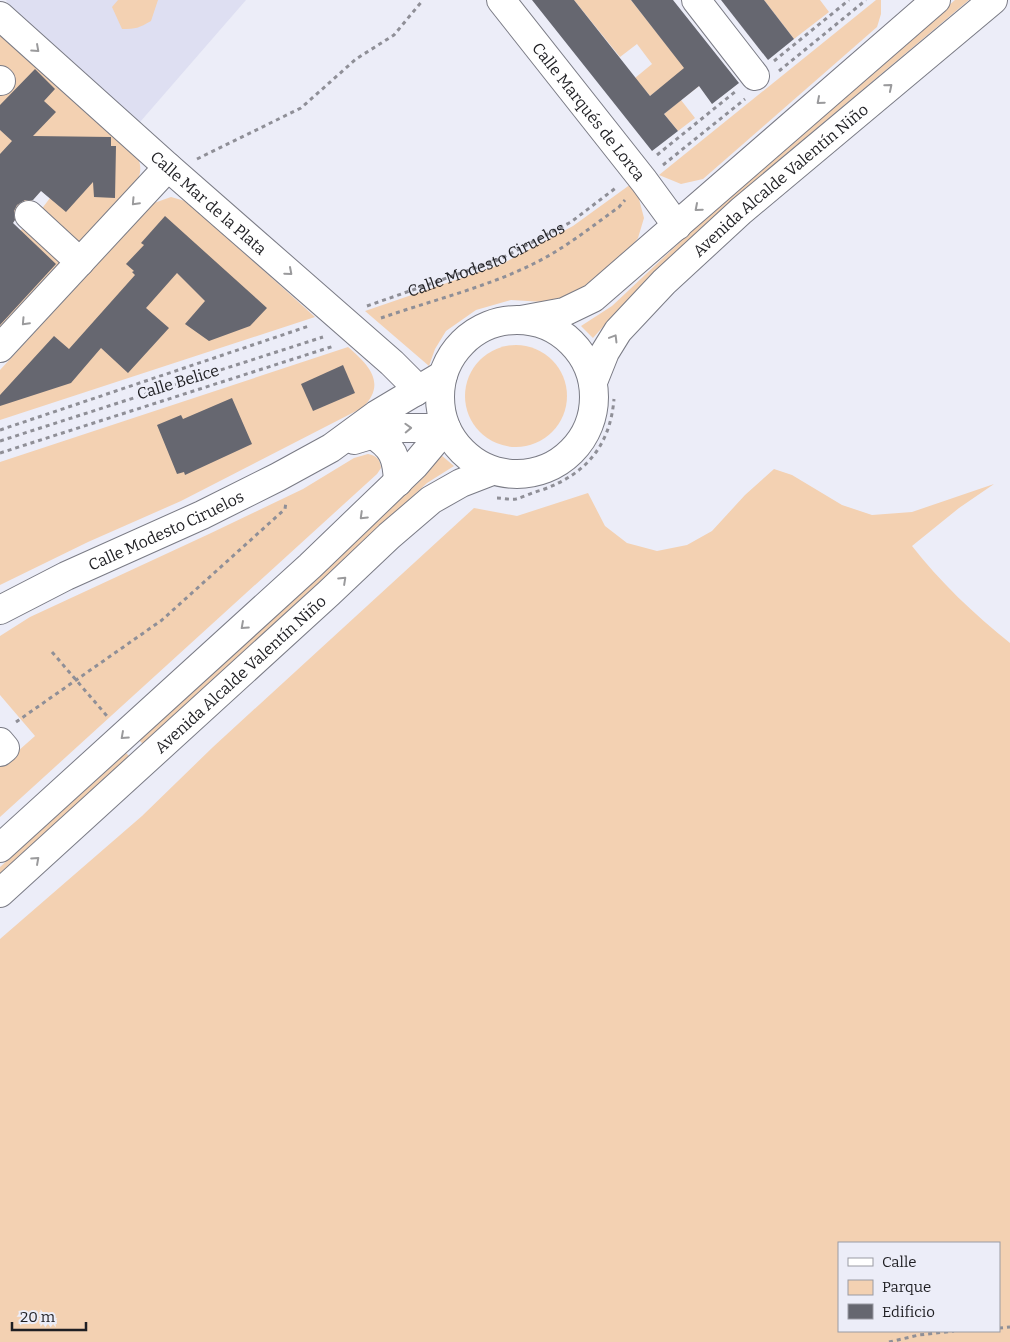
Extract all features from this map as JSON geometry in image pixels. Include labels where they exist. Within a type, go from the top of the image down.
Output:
[{"type":"street","name":"Calle Marqués de Lorca","points":[[500,0],[644,181],[677,226]]},
{"type":"street","points":[[696,0],[755,76]]},
{"type":"street","name":"Avenida Alcalde Valentín Niño","points":[[593,382],[605,352],[618,331],[664,282],[740,211],[993,0]]},
{"type":"street","name":"Avenida Alcalde Valentín Niño","points":[[521,320],[564,312],[593,298],[677,226],[923,4]]},
{"type":"street","name":"Calle Mar de la Plata","points":[[0,16],[351,327],[410,382],[415,392]]},
{"type":"street","points":[[0,348],[168,166]]},
{"type":"street","points":[[29,215],[80,262]]},
{"type":"street","points":[[521,320],[541,324],[559,332],[579,351],[586,362],[593,382],[594,402],[590,422],[582,440],[568,456],[551,467],[532,474],[512,475],[492,471],[473,461],[457,447],[446,428],[439,401],[443,375],[452,356],[465,340],[482,328],[501,321],[521,320]]},
{"type":"street","name":"Calle Modesto Ciruelos","points":[[331,448],[376,415],[443,375]]},
{"type":"street","name":"Calle Modesto Ciruelos","points":[[0,610],[66,576],[202,515],[331,448],[372,434],[403,428],[446,428]]},
{"type":"street","name":"Avenida Alcalde Valentín Niño","points":[[0,848],[310,566],[414,466],[446,428]]},
{"type":"street","points":[[372,434],[385,442],[393,453],[397,465],[398,482]]},
{"type":"street","name":"Avenida Alcalde Valentín Niño","points":[[0,893],[424,506],[461,483],[492,471]]},
{"type":"path","points":[[168,166],[192,162],[301,108],[356,59],[394,35],[423,0]]},
{"type":"path","name":"Calle Modesto Ciruelos","points":[[351,327],[498,260],[571,222],[622,183]]},
{"type":"path","points":[[0,442],[351,327]]},
{"type":"path","name":"Calle Belice","points":[[0,430],[351,327]]},
{"type":"path","name":"Calle Belice","points":[[0,452],[351,327]]},
{"type":"path","points":[[3,743],[76,680],[162,620],[285,509],[286,500]]},
{"type":"path","points":[[52,652],[76,680]]},
{"type":"path","points":[[889,1342],[946,1332]]},
{"type":"shaded area","points":[[6,0],[246,0],[140,122],[10,10]]},
{"type":"green space","points":[[118,0],[158,0],[151,21],[137,28],[122,29],[112,7]]},
{"type":"green space","points":[[574,0],[631,0],[699,86],[681,100],[667,83],[650,96],[635,78],[652,64],[637,44],[620,57]]},
{"type":"green space","points":[[764,0],[820,0],[829,12],[794,39]]},
{"type":"green space","points":[[876,0],[881,0],[881,14],[877,27],[703,179],[681,184],[659,175]]},
{"type":"green space","points":[[955,0],[969,0],[766,171],[616,312],[593,338],[581,326],[612,306],[731,194]]},
{"type":"green space","points":[[0,33],[130,146],[139,160],[140,172],[137,184],[75,249],[37,215],[50,198],[45,186],[2,234],[10,241],[24,227],[68,260],[0,331]]},
{"type":"green space","points":[[681,100],[695,118],[678,131],[664,114]]},
{"type":"green space","points":[[631,184],[639,199],[644,218],[638,238],[630,248],[577,294],[544,302],[511,300],[476,310],[446,331],[435,349],[429,366],[365,311],[502,264],[573,226]]},
{"type":"green space","points":[[171,197],[190,204],[315,317],[0,420],[0,370],[149,208],[154,203]]},
{"type":"green space","points":[[516,345],[535,349],[552,360],[563,377],[567,396],[563,415],[552,432],[535,443],[516,447],[497,443],[480,432],[469,415],[465,396],[469,377],[480,360],[497,349]]},
{"type":"green space","points":[[348,347],[368,367],[374,383],[374,391],[362,408],[181,501],[88,542],[0,585],[0,462]]},
{"type":"green space","points":[[368,454],[378,458],[380,462],[381,468],[377,474],[0,817],[0,767],[35,736],[0,695],[0,636],[30,617],[303,489],[354,458]]},
{"type":"green space","points":[[441,455],[454,466],[427,483],[143,744],[139,740],[422,479]]},
{"type":"green space","points":[[774,469],[792,475],[842,505],[872,515],[912,512],[994,484],[959,508],[912,546],[958,597],[1010,643],[1010,1342],[0,1342],[0,939],[142,816],[213,747],[474,508],[517,516],[588,493],[605,526],[627,543],[657,551],[687,545],[712,531],[745,495]]},
{"type":"green space","points":[[126,753],[130,757],[0,875],[0,867]]},
{"type":"building","points":[[532,0],[574,0],[650,96],[684,68],[631,0],[673,0],[739,83],[712,104],[699,86],[664,114],[678,131],[652,151]]},
{"type":"building","points":[[721,0],[764,0],[794,39],[768,60]]},
{"type":"building","points":[[35,69],[55,89],[44,101],[56,112],[33,136],[111,137],[111,146],[116,146],[115,198],[94,197],[93,182],[66,212],[41,191],[33,200],[25,200],[17,205],[14,211],[15,220],[13,223],[56,264],[0,325],[0,154],[12,141],[0,130],[0,105]]},
{"type":"building","points":[[165,216],[267,308],[250,326],[209,341],[185,324],[205,301],[177,273],[146,308],[169,328],[128,373],[101,348],[71,383],[0,406],[0,395],[54,336],[69,349],[135,275],[132,272],[134,271],[126,264],[144,245],[141,243]]},
{"type":"building","points":[[343,365],[355,393],[313,411],[301,384]]},
{"type":"building","points":[[232,398],[252,444],[185,475],[184,472],[177,474],[157,425],[181,415],[183,419]]}]
